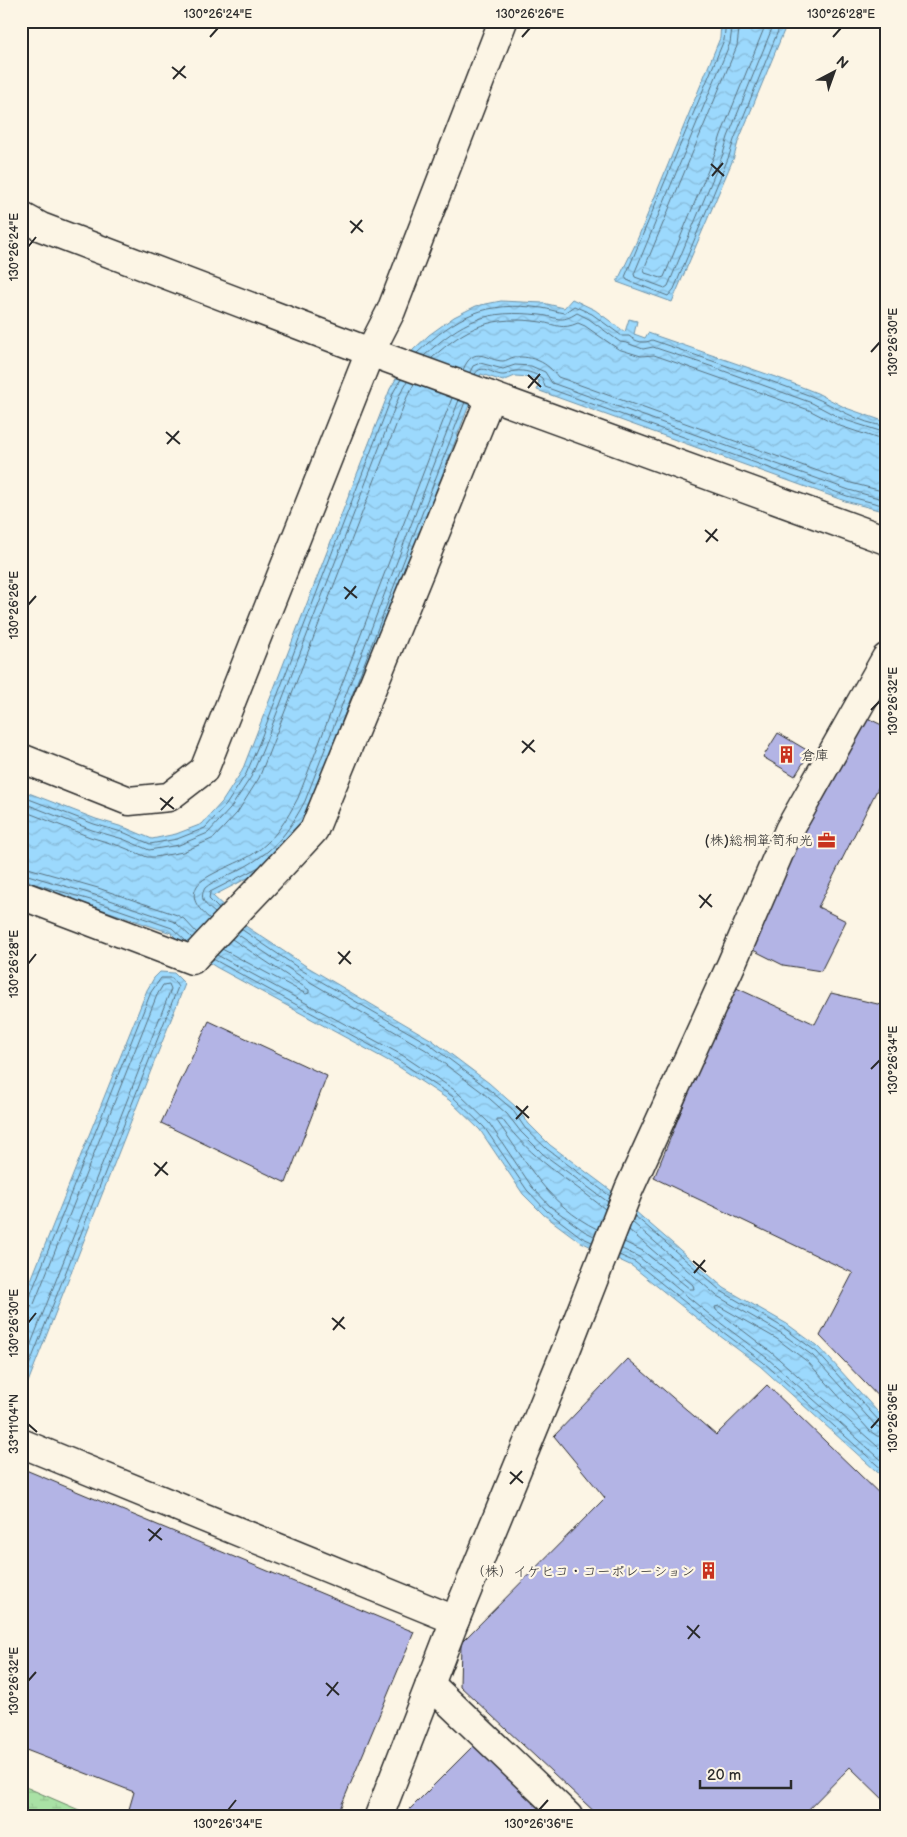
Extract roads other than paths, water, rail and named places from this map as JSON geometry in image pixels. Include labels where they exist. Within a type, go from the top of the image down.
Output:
[{"type":"street","points":[[21,758],[128,801],[169,797],[204,770],[376,353],[503,21]]},
{"type":"street","points":[[21,216],[41,227],[376,353],[886,540]]},
{"type":"street","points":[[21,895],[192,960],[236,912],[274,875],[314,830],[492,396]]},
{"type":"street","points":[[379,1816],[454,1620],[599,1268],[629,1189],[732,965],[790,830],[886,658]]},
{"type":"street","points":[[21,1442],[454,1620]]},
{"type":"street","points":[[430,1684],[568,1816]]},
{"type":"water","points":[[721,21],[788,21],[738,142],[734,157],[672,302],[617,282],[635,245],[720,38]]},
{"type":"water","points":[[839,21],[886,22],[876,27],[870,27]]},
{"type":"water","points":[[572,299],[595,310],[625,332],[629,319],[637,321],[634,334],[645,338],[648,333],[784,380],[817,393],[846,408],[886,422],[886,512],[845,501],[537,390],[539,381],[529,377],[515,376],[503,381],[481,374],[345,728],[304,827],[263,870],[213,896],[244,925],[306,966],[432,1040],[489,1083],[515,1106],[529,1124],[550,1145],[613,1192],[724,1288],[787,1324],[820,1348],[886,1421],[886,1480],[760,1366],[632,1266],[579,1241],[544,1215],[523,1194],[480,1130],[449,1100],[396,1065],[216,967],[186,948],[171,933],[21,884],[21,790],[152,839],[176,834],[202,824],[222,802],[242,771],[390,389],[413,350],[429,335],[454,317],[476,306],[501,301],[543,303],[564,308]]},
{"type":"water","points":[[160,972],[174,973],[185,984],[21,1400],[21,1305],[147,990]]},
{"type":"place","name":"倉庫","points":[[787,755]]},
{"type":"place","name":"(株)総桐箪笥和光","points":[[827,840]]},
{"type":"place","name":"（株）イケヒコ・コーポレーション","points":[[709,1571]]}]
